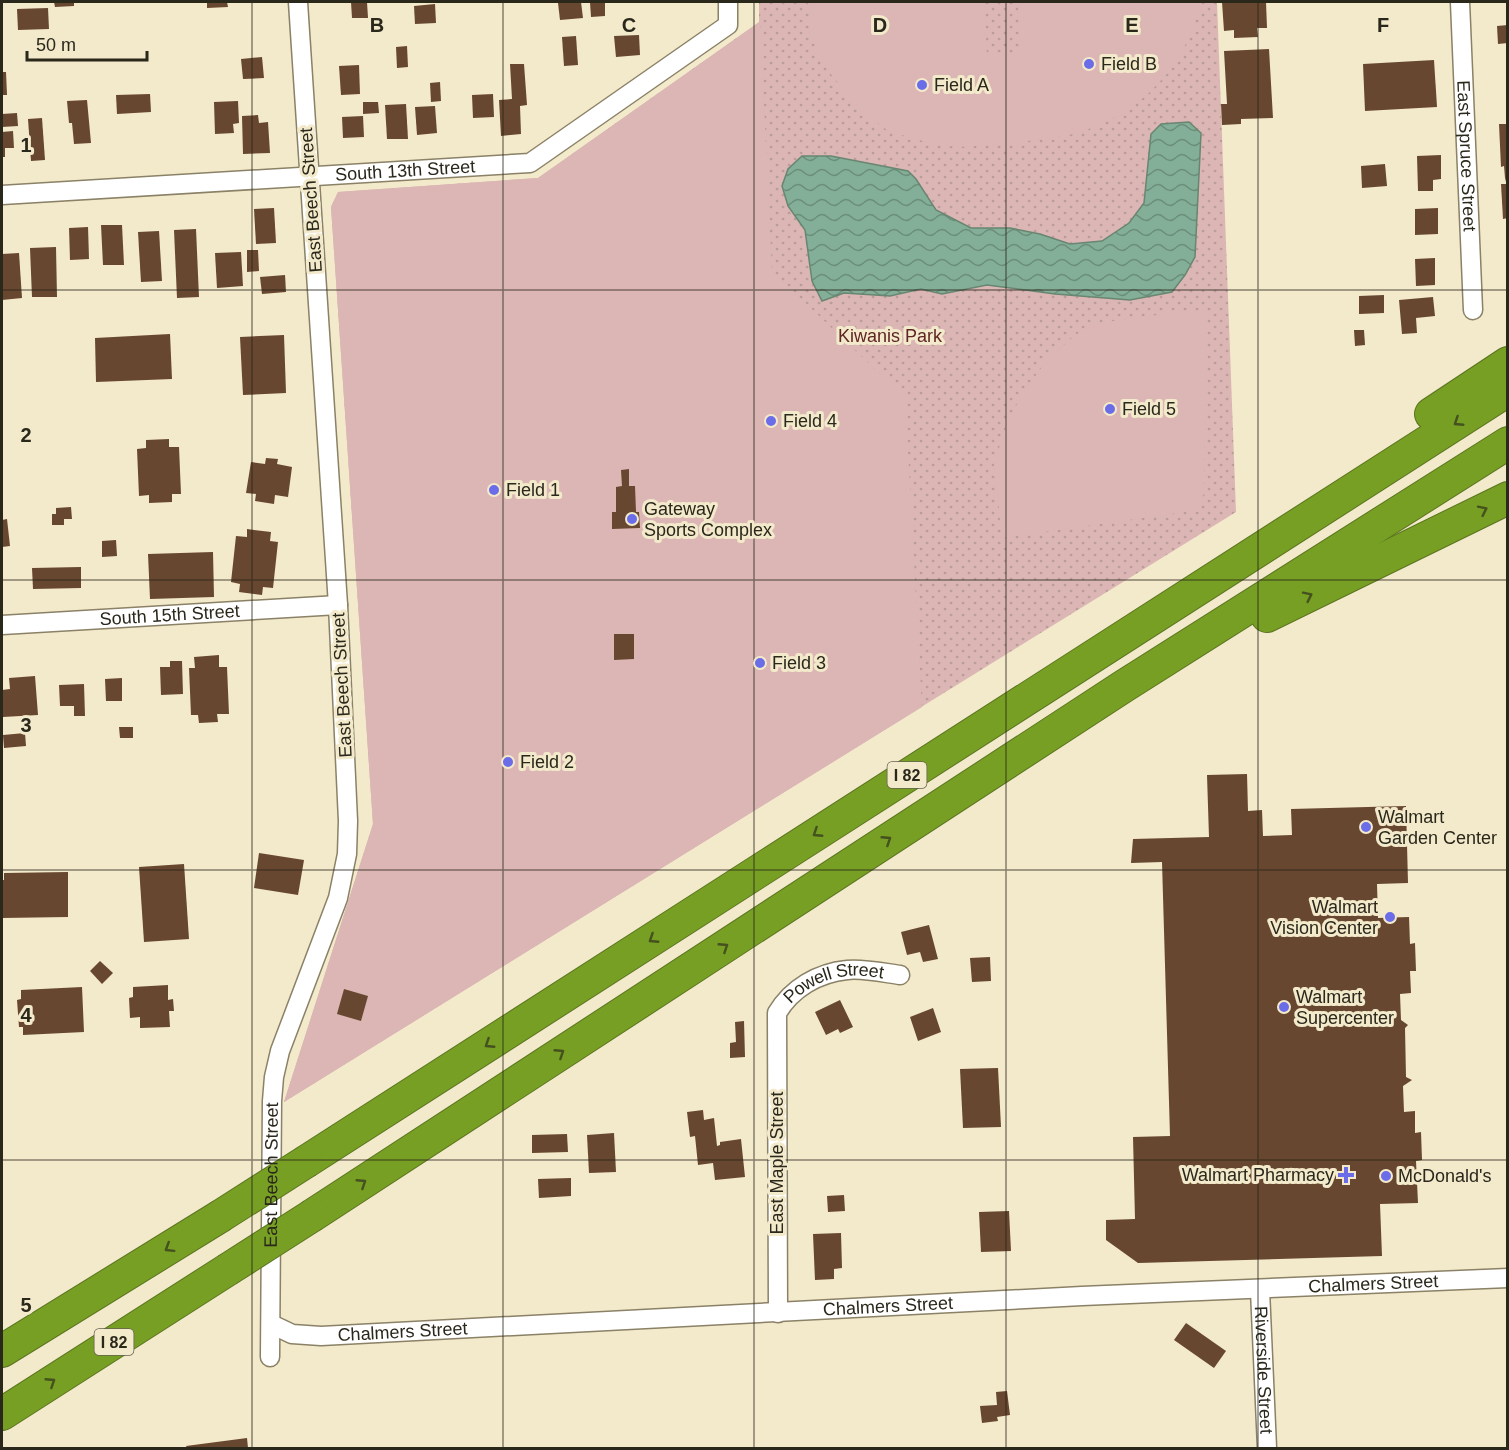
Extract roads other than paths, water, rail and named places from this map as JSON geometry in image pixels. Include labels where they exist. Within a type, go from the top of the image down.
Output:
[{"type":"highway","points":[[845,815],[1139,606],[1508,363]]},
{"type":"highway","name":"I 82","points":[[2,1351],[307,1161],[1508,390]]},
{"type":"highway","name":"I 82","points":[[2,1414],[313,1215],[1124,686],[1508,443]]},
{"type":"highway","points":[[1124,686],[1508,498]]},
{"type":"street","name":"East Beech Street","points":[[270,1356],[274,1077],[280,1051],[338,898],[347,854],[348,821],[338,605],[298,2]]},
{"type":"street","name":"South 13th Street","points":[[2,195],[530,163],[728,25],[728,2]]},
{"type":"street","name":"East Spruce Street","points":[[1460,2],[1473,310]]},
{"type":"street","name":"South 15th Street","points":[[2,625],[338,605]]},
{"type":"street","name":"Powell Street","points":[[777,1013],[783,1002],[797,988],[822,975],[849,969],[900,975]]},
{"type":"street","name":"East Maple Street","points":[[777,1013],[778,1313]]},
{"type":"street","name":"Chalmers Street","points":[[271,1324],[292,1334],[321,1336],[1082,1296],[1508,1278]]},
{"type":"street","name":"Riverside Street","points":[[1260,1290],[1267,1449]]},
{"type":"water","points":[[1189,122],[1201,133],[1195,257],[1172,292],[1130,300],[1055,294],[987,285],[942,294],[921,289],[890,296],[844,293],[822,301],[812,281],[805,230],[788,206],[782,186],[788,169],[802,156],[831,156],[908,171],[916,179],[936,210],[971,228],[1010,228],[1040,234],[1070,244],[1102,241],[1129,223],[1144,203],[1151,134],[1161,124]]},
{"type":"place","name":"Field B","points":[[1089,64]]},
{"type":"place","name":"Field A","points":[[922,85]]},
{"type":"place","name":"Field 5","points":[[1110,409]]},
{"type":"place","name":"Field 4","points":[[771,421]]},
{"type":"place","name":"Field 1","points":[[494,490]]},
{"type":"place","name":"Gateway Sports Complex","points":[[632,519]]},
{"type":"place","name":"Field 3","points":[[760,663]]},
{"type":"place","name":"Field 2","points":[[508,762]]},
{"type":"place","name":"Walmart Garden Center","points":[[1366,827]]},
{"type":"place","name":"Walmart Vision Center","points":[[1390,917]]},
{"type":"place","name":"Walmart Supercenter","points":[[1284,1007]]},
{"type":"place","name":"Walmart Pharmacy","points":[[1346,1175]]},
{"type":"place","name":"McDonald's","points":[[1386,1176]]},
{"type":"park label","name":"Kiwanis Park","points":[[890,336]]}]
